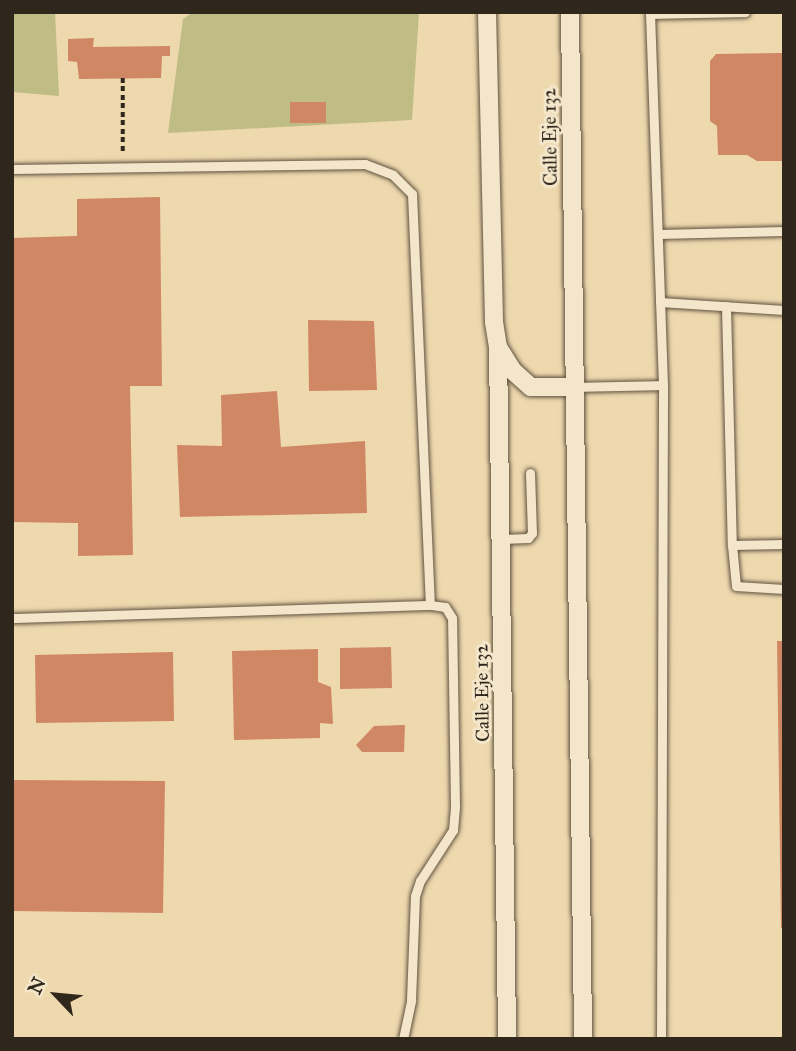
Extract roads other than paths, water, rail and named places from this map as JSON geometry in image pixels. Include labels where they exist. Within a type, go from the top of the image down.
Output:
[{"type":"street","name":"Calle Eje 132","points":[[487,12],[494,322],[498,347],[507,1039]]},
{"type":"street","name":"Calle Eje 132","points":[[570,12],[583,1039]]},
{"type":"street","name":"Calle Eje 132","points":[[498,347],[513,371],[531,387],[575,387]]},
{"type":"lane","points":[[662,1039],[663,385],[650,13],[745,12]]},
{"type":"lane","points":[[12,169],[366,164],[393,175],[412,194],[430,605]]},
{"type":"lane","points":[[658,234],[784,231]]},
{"type":"lane","points":[[660,302],[784,310]]},
{"type":"lane","points":[[726,306],[732,545],[736,586],[784,589]]},
{"type":"lane","points":[[575,387],[663,385]]},
{"type":"lane","points":[[501,539],[528,538],[532,533],[530,473]]},
{"type":"lane","points":[[732,545],[784,544]]},
{"type":"lane","points":[[12,618],[430,605],[445,607],[452,618],[455,806],[453,830],[420,881],[415,896],[411,1000],[403,1039]]}]
